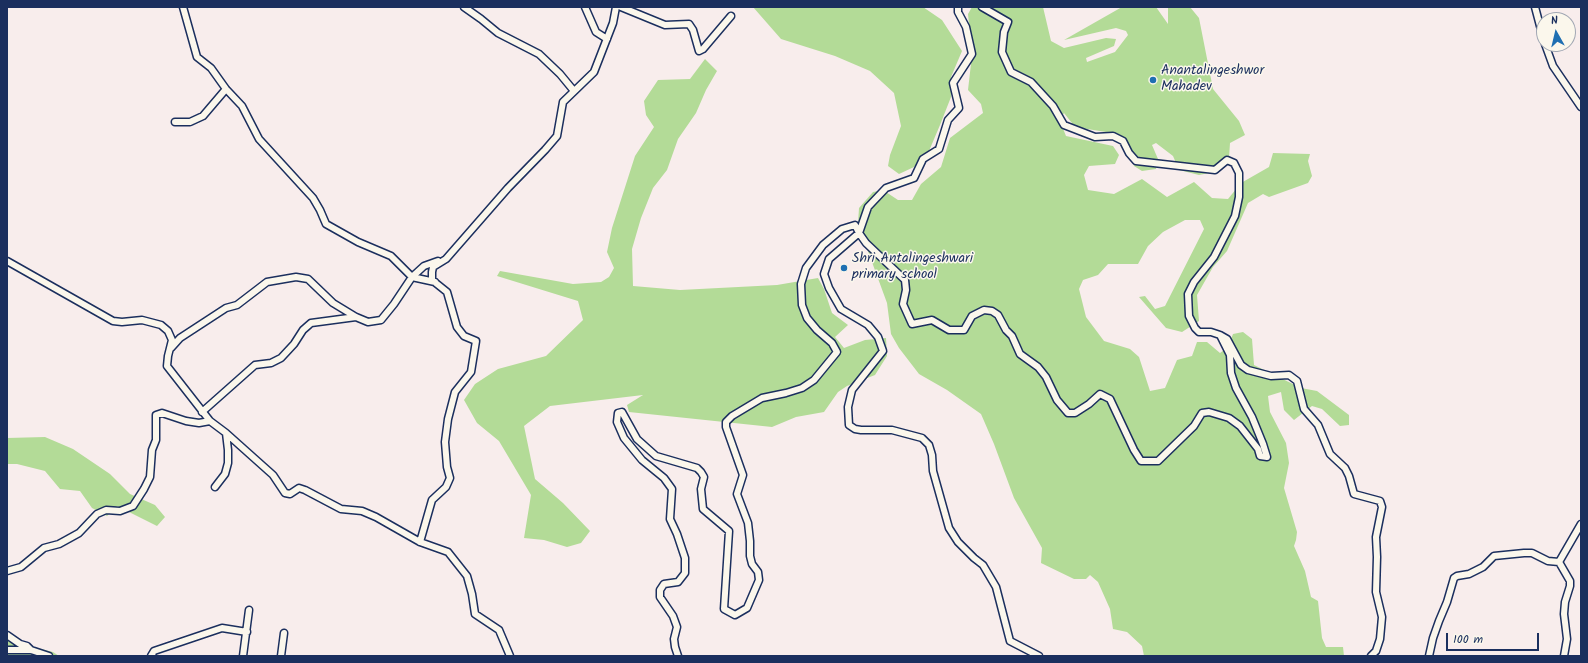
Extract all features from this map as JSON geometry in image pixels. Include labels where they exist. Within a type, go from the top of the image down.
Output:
[{"type":"street","points":[[183,7],[197,57],[211,68],[226,89],[242,106],[259,139],[313,198],[326,224],[358,242],[391,256],[412,277],[435,282]]},
{"type":"street","points":[[464,7],[498,33],[539,54],[560,74],[574,91]]},
{"type":"street","points":[[585,7],[596,32],[607,39]]},
{"type":"street","points":[[420,542],[432,500],[446,487],[450,478],[446,467],[445,442],[448,419],[455,392],[471,372],[476,341],[464,336],[457,327],[447,292],[432,280],[433,267],[446,259],[508,188],[557,136],[563,102],[594,72],[613,23],[616,7]]},
{"type":"street","points":[[621,7],[665,25],[689,24],[693,30],[699,51],[703,49],[731,16]]},
{"type":"street","points":[[958,7],[966,27],[972,54],[953,83],[958,108],[948,120],[939,149],[923,159],[914,178],[886,188],[868,207],[859,233],[829,259],[824,274],[828,288],[841,309],[868,325],[878,337],[883,351],[852,390],[848,407],[849,425],[855,429],[861,430],[892,430],[922,438],[929,445],[932,455],[933,471],[949,528],[958,542],[983,565],[996,588],[1010,642],[1039,656]]},
{"type":"street","points":[[982,7],[1008,22],[1004,32],[1002,52],[1011,72],[1031,82],[1053,106],[1064,125],[1095,136],[1113,136],[1123,141],[1129,153],[1136,161],[1215,170],[1227,160],[1234,163],[1239,173],[1239,197],[1235,216],[1214,257],[1194,282],[1188,294],[1189,316],[1195,328],[1199,332],[1211,332],[1227,339],[1241,365],[1248,370],[1271,376],[1289,375],[1297,381],[1304,409],[1318,425],[1330,454],[1345,468],[1354,494],[1380,501],[1382,507],[1376,532],[1378,557],[1376,592],[1382,617],[1380,639],[1376,651],[1371,656]]},
{"type":"street","points":[[1548,52],[1553,66],[1581,107]]},
{"type":"street","points":[[175,122],[190,122],[203,116],[226,89]]},
{"type":"street","points":[[678,656],[674,643],[677,628],[674,616],[660,597],[660,590],[664,584],[678,582],[685,573],[684,558],[677,534],[670,519],[672,489],[664,478],[642,460],[624,438],[617,422],[618,413],[622,412],[637,439],[656,456],[697,468],[701,472],[704,477],[701,489],[703,509],[729,531],[724,609],[735,615],[747,608],[759,580],[758,572],[752,564],[750,556],[748,522],[737,494],[743,475],[726,427],[726,422],[732,416],[762,398],[802,388],[814,380],[837,352],[832,343],[817,330],[807,318],[802,305],[801,284],[806,268],[823,245],[842,229],[855,225],[866,244],[905,280],[906,290],[903,304],[912,324],[932,320],[949,330],[964,330],[972,316],[984,310],[992,311],[998,315],[1006,330],[1012,336],[1020,354],[1038,367],[1046,377],[1057,400],[1068,413],[1075,413],[1089,404],[1100,394],[1110,399],[1134,450],[1141,461],[1158,461],[1194,426],[1202,413],[1209,412],[1229,418],[1240,426],[1253,442],[1260,456],[1267,457],[1252,417],[1236,388],[1231,373],[1230,356],[1220,335]]},
{"type":"street","points":[[170,348],[180,338],[226,308],[237,305],[267,282],[296,277],[308,279],[333,303],[356,317],[368,322],[381,320],[412,277],[424,266],[446,259]]},
{"type":"street","points":[[7,261],[113,321],[142,320],[160,325],[168,331],[171,337],[167,366],[210,421],[226,433],[273,475],[285,493],[290,494],[299,488],[305,490],[341,509],[362,511],[376,517],[420,542],[448,552],[467,576],[475,614],[499,630],[510,656]]},
{"type":"street","points":[[202,412],[255,364],[271,363],[281,358],[294,344],[303,330],[311,323],[356,317]]},
{"type":"street","points":[[7,571],[21,567],[44,548],[59,544],[79,533],[98,514],[106,510],[120,511],[133,506],[150,477],[152,450],[156,440],[156,415],[162,413],[186,421],[199,423],[210,421]]},
{"type":"street","points":[[215,487],[225,474],[228,463],[226,433]]},
{"type":"street","points":[[1559,562],[1581,524]]},
{"type":"street","points":[[1429,656],[1454,578],[1469,574],[1483,567],[1494,556],[1524,552],[1532,553],[1548,561],[1559,562]]},
{"type":"street","points":[[1559,562],[1570,581],[1564,614],[1567,639],[1564,656]]},
{"type":"street","points":[[243,656],[249,610]]},
{"type":"street","points":[[151,656],[154,651],[222,628],[247,632]]},
{"type":"street","points":[[281,656],[284,633]]},
{"type":"street","points":[[7,634],[31,650]]},
{"type":"street","points":[[7,650],[31,650],[49,656]]},
{"type":"green space","points":[[753,7],[923,7],[942,20],[962,51],[951,77],[951,97],[929,151],[914,167],[899,174],[888,166],[890,155],[901,126],[894,93],[870,71],[835,56],[781,39]]},
{"type":"green space","points":[[972,7],[1043,7],[1051,41],[1064,48],[1106,38],[1116,39],[1114,46],[1086,58],[1087,62],[1115,52],[1128,35],[1126,31],[1116,28],[1064,40],[1122,7],[1156,7],[1168,24],[1168,7],[1190,7],[1199,18],[1213,89],[1239,121],[1245,135],[1230,143],[1229,158],[1214,172],[1199,175],[1179,170],[1173,156],[1156,143],[1152,145],[1158,159],[1156,169],[1142,171],[1134,166],[1126,142],[1106,132],[1075,127],[1064,113],[1060,121],[1066,136],[1113,146],[1119,155],[1115,164],[1089,166],[1084,175],[1088,190],[1114,194],[1142,179],[1167,197],[1194,182],[1212,198],[1228,199],[1241,183],[1269,167],[1273,153],[1310,154],[1308,161],[1312,176],[1308,183],[1269,197],[1263,194],[1248,203],[1227,251],[1213,267],[1197,295],[1199,321],[1182,332],[1166,328],[1139,297],[1145,296],[1155,309],[1165,306],[1204,229],[1200,220],[1185,220],[1163,232],[1148,246],[1138,264],[1108,264],[1098,275],[1083,280],[1079,289],[1086,317],[1104,341],[1130,349],[1139,357],[1150,391],[1165,388],[1177,360],[1192,356],[1197,342],[1207,342],[1220,353],[1228,347],[1233,334],[1243,332],[1252,339],[1254,365],[1301,388],[1317,391],[1349,415],[1349,425],[1340,426],[1322,409],[1312,406],[1294,420],[1284,410],[1281,392],[1268,396],[1270,412],[1286,443],[1289,463],[1284,488],[1297,532],[1294,546],[1305,571],[1311,597],[1318,601],[1322,638],[1326,647],[1343,647],[1344,656],[1144,656],[1142,646],[1127,632],[1113,629],[1110,609],[1098,582],[1090,575],[1086,579],[1074,579],[1041,563],[1042,548],[1014,498],[981,414],[947,390],[919,374],[899,348],[891,334],[887,303],[858,224],[859,208],[873,192],[883,190],[898,200],[912,200],[921,184],[941,167],[950,138],[983,113],[981,104],[968,90],[972,55],[968,14]]},
{"type":"green space","points":[[705,59],[717,71],[706,90],[696,113],[678,139],[667,170],[653,188],[641,218],[632,249],[633,286],[680,290],[777,285],[818,278],[824,289],[832,313],[848,325],[835,337],[844,348],[865,340],[886,338],[887,356],[875,375],[847,386],[838,392],[824,412],[796,417],[772,427],[629,412],[627,405],[643,395],[550,406],[524,426],[535,479],[563,503],[590,531],[581,543],[567,547],[544,540],[524,538],[531,495],[499,441],[477,423],[464,400],[475,384],[498,369],[546,356],[583,320],[578,301],[497,276],[500,271],[573,284],[601,282],[609,277],[614,268],[607,252],[612,228],[635,156],[654,127],[646,115],[644,101],[658,80],[690,79]]},
{"type":"green space","points":[[45,437],[73,449],[110,474],[130,494],[155,505],[165,517],[157,526],[117,506],[107,516],[92,508],[80,491],[60,489],[45,471],[17,464],[7,464],[7,438]]},
{"type":"green space","points":[[7,640],[53,652],[59,656],[7,656]]},
{"type":"place","name":"Anantalingeshwor Mahadev","points":[[1153,80]]},
{"type":"place","name":"Shri Antalingeshwari primary school","points":[[844,268]]}]
